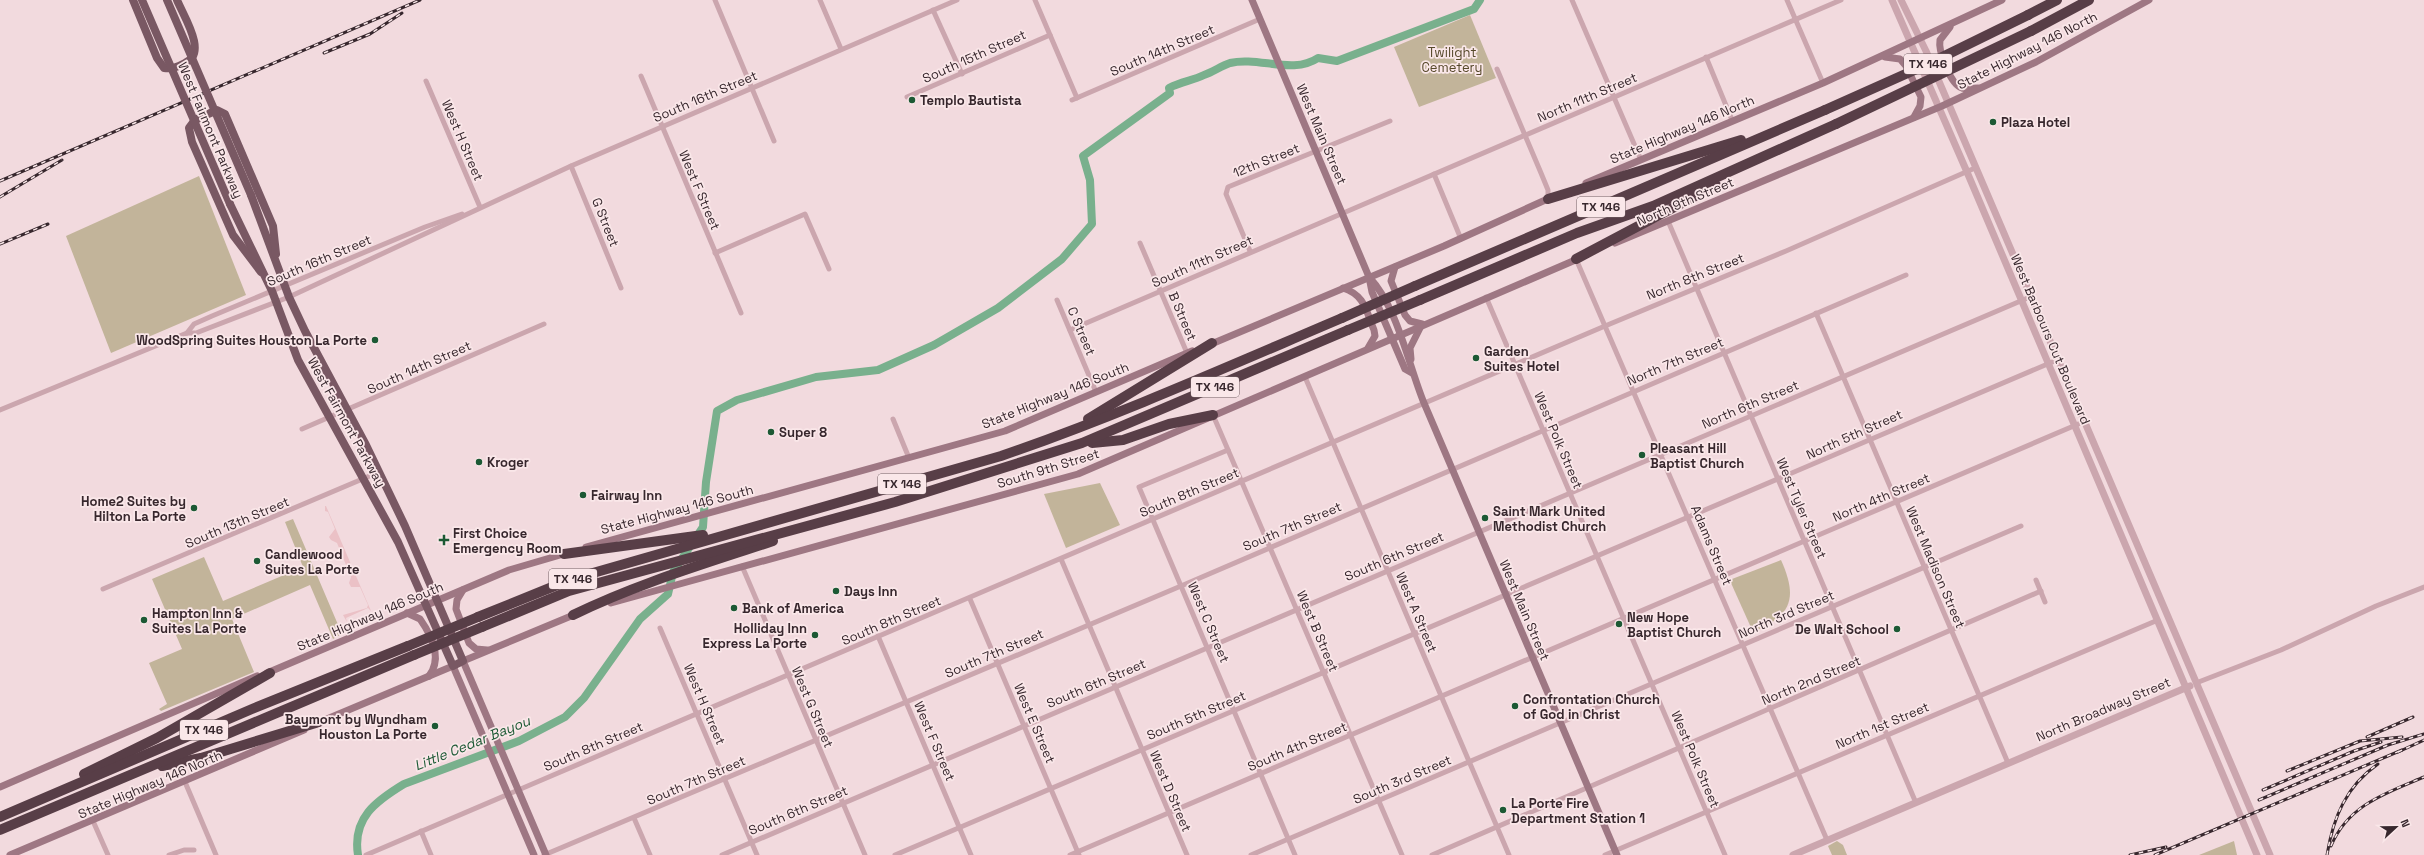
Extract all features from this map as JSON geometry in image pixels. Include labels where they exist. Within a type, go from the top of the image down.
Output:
[{"type":"highway","name":"TX 146","points":[[0,830],[414,655],[572,579],[672,545],[741,529],[994,458],[1062,435],[1191,383],[1825,110],[1928,64],[2057,0]]},
{"type":"highway","name":"TX 146","points":[[0,816],[408,646],[569,592],[701,554],[895,502],[1082,443],[1577,233],[1653,206],[1781,150],[2031,31],[2089,0]]},
{"type":"highway","points":[[1548,199],[1787,126]]},
{"type":"highway","points":[[1576,259],[1781,150]]},
{"type":"highway","points":[[1062,435],[1212,343]]},
{"type":"highway","points":[[1082,443],[1123,440],[1169,424],[1213,415]]},
{"type":"highway","points":[[573,615],[618,593],[659,578],[895,502]]},
{"type":"highway","points":[[564,554],[672,545]]},
{"type":"highway","points":[[0,816],[157,738],[270,672]]},
{"type":"highway","points":[[141,770],[201,758],[319,722]]},
{"type":"main road","points":[[133,0],[157,58],[164,68],[173,69],[192,60],[195,54],[195,42],[177,0]]},
{"type":"main road","name":"West Fairmont Parkway","points":[[142,0],[230,204],[266,277],[298,360],[398,542],[427,604],[479,730],[534,855]]},
{"type":"main road","name":"West Fairmont Parkway","points":[[168,0],[251,195],[289,297],[305,331],[348,410],[379,472],[437,600],[546,855]]},
{"type":"main road","name":"West Main Street","points":[[1252,0],[1369,277],[1372,292],[1405,369],[1412,373]]},
{"type":"main road","name":"State Highway 146 North","points":[[1369,277],[1461,239],[1548,199],[1732,120],[1823,83],[2002,0]]},
{"type":"main road","name":"State Highway 146 North","points":[[1914,117],[2036,62],[2148,0]]},
{"type":"main road","points":[[1952,24],[1940,40],[1942,59],[1958,86],[1962,88],[1981,88]]},
{"type":"main road","points":[[1880,57],[1891,56],[1900,59],[1906,66],[1921,97],[1920,106],[1914,117]]},
{"type":"main road","points":[[266,277],[252,262],[233,235],[192,142],[189,128],[196,120],[218,110],[225,114],[273,226],[278,269]]},
{"type":"main road","name":"North 9th Street","points":[[1399,334],[1914,117]]},
{"type":"main road","points":[[1395,267],[1391,281],[1405,315],[1410,321],[1422,324],[1410,348],[1414,369],[1412,373]]},
{"type":"main road","name":"West Main Street","points":[[1369,277],[1380,288],[1399,334],[1424,403],[1616,853]]},
{"type":"main road","name":"State Highway 146 South","points":[[0,787],[263,673],[270,672],[510,570],[693,517],[1005,431],[1369,277]]},
{"type":"main road","points":[[1343,288],[1355,292],[1360,297],[1374,330],[1373,341],[1368,348]]},
{"type":"main road","name":"South 9th Street","points":[[573,615],[658,589],[1078,474],[1213,415],[1305,377],[1399,334]]},
{"type":"main road","points":[[463,590],[457,600],[456,610],[469,643],[480,650],[489,650]]},
{"type":"main road","points":[[407,613],[420,619],[436,653],[436,664],[429,676]]},
{"type":"main road","points":[[453,666],[573,615]]},
{"type":"main road","name":"State Highway 146 North","points":[[10,855],[289,738],[319,722],[453,666]]},
{"type":"main road","points":[[479,730],[491,726]]},
{"type":"street","points":[[715,0],[774,141]]},
{"type":"street","points":[[820,0],[841,49]]},
{"type":"street","name":"South 16th Street","points":[[187,333],[194,324],[425,227],[480,207],[571,166],[957,0]]},
{"type":"street","points":[[1036,0],[1050,34]]},
{"type":"street","points":[[1572,0],[1641,160]]},
{"type":"street","points":[[1787,0],[1823,83]]},
{"type":"street","name":"North 11th Street","points":[[1342,213],[1526,136],[1706,57],[1796,21],[1841,0]]},
{"type":"street","name":"West Barbours Cut Boulevard","points":[[1892,0],[2022,300],[2257,855]]},
{"type":"street","name":"West Barbours Cut Boulevard","points":[[1901,0],[1920,39],[2270,855]]},
{"type":"street","points":[[933,10],[962,74]]},
{"type":"street","name":"South 14th Street","points":[[1050,34],[1075,99],[1260,19]]},
{"type":"street","name":"South 15th Street","points":[[907,97],[1050,34]]},
{"type":"street","points":[[1706,57],[1732,120]]},
{"type":"street","points":[[1497,69],[1548,190],[1548,199]]},
{"type":"street","name":"West F Street","points":[[641,76],[661,127],[741,313]]},
{"type":"street","name":"West H Street","points":[[426,81],[480,207]]},
{"type":"street","name":"12th Street","points":[[1250,252],[1226,190],[1228,187],[1316,152],[1390,120]]},
{"type":"street","name":"G Street","points":[[571,166],[622,288]]},
{"type":"street","name":"North 8th Street","points":[[1424,403],[1696,287],[1786,251],[1975,168]]},
{"type":"street","points":[[1434,174],[1461,239]]},
{"type":"street","name":"South 11th Street","points":[[1070,330],[1342,213]]},
{"type":"street","name":"South 16th Street","points":[[0,410],[187,333],[196,333],[289,297],[399,247],[463,214]]},
{"type":"street","points":[[715,253],[805,214],[829,269]]},
{"type":"street","name":"West Tyler Street","points":[[1668,221],[1916,803]]},
{"type":"street","name":"B Street","points":[[1140,243],[1187,353]]},
{"type":"street","name":"Adams Street","points":[[1576,259],[1715,579],[1742,645],[1828,840]]},
{"type":"street","name":"North 7th Street","points":[[1452,468],[1906,275]]},
{"type":"street","name":"West Polk Street","points":[[1486,297],[1725,855]]},
{"type":"street","name":"North 6th Street","points":[[1479,532],[2030,297]]},
{"type":"street","name":"C Street","points":[[1057,300],[1096,392]]},
{"type":"street","name":"West Madison Street","points":[[1816,313],[2008,763]]},
{"type":"street","name":"South 14th Street","points":[[302,430],[544,324]]},
{"type":"street","name":"North 5th Street","points":[[1506,594],[1778,479],[1869,438],[2057,360]]},
{"type":"street","name":"West A Street","points":[[1305,377],[1509,855]]},
{"type":"street","name":"South 8th Street","points":[[368,854],[518,789],[698,715],[878,636],[970,599],[1424,403]]},
{"type":"street","name":"West B Street","points":[[1213,415],[1402,855]]},
{"type":"street","points":[[893,419],[909,458]]},
{"type":"street","name":"North 4th Street","points":[[1533,658],[2083,422]]},
{"type":"street","name":"West C Street","points":[[1228,450],[1139,487],[1295,855]]},
{"type":"street","name":"South 7th Street","points":[[546,855],[1088,624],[1181,586],[1452,468]]},
{"type":"street","name":"South 13th Street","points":[[103,590],[379,472]]},
{"type":"street","points":[[2103,492],[2112,489]]},
{"type":"street","name":"North 3rd Street","points":[[1560,722],[2021,526]]},
{"type":"street","points":[[2120,534],[2130,530]]},
{"type":"street","name":"South 6th Street","points":[[722,855],[1479,532]]},
{"type":"street","name":"West D Street","points":[[1061,559],[1114,687],[1187,855]]},
{"type":"street","name":"West G Street","points":[[742,566],[865,855]]},
{"type":"street","points":[[2036,580],[2045,602]]},
{"type":"street","name":"North Broadway Street","points":[[1793,855],[2186,687],[2287,648],[2376,606],[2424,587]]},
{"type":"street","name":"North 2nd Street","points":[[1432,855],[1860,671],[2041,591]]},
{"type":"street","name":"South 5th Street","points":[[895,855],[1052,790],[1506,594]]},
{"type":"street","name":"West E Street","points":[[970,599],[1079,853]]},
{"type":"street","name":"North 1st Street","points":[[1605,855],[1616,853],[1706,811],[2158,620]]},
{"type":"street","name":"West H Street","points":[[660,628],[757,855]]},
{"type":"street","name":"West F Street","points":[[878,636],[971,855]]},
{"type":"street","name":"South 4th Street","points":[[1070,855],[1079,853],[1533,658]]},
{"type":"street","name":"South 3rd Street","points":[[1251,855],[1560,722]]},
{"type":"street","points":[[185,782],[216,855]]},
{"type":"street","points":[[2233,797],[2243,792]]},
{"type":"street","points":[[634,818],[650,855]]},
{"type":"street","points":[[93,821],[108,855]]},
{"type":"street","points":[[421,831],[431,855]]},
{"type":"street","points":[[169,855],[184,850],[194,850]]},
{"type":"green space","name":"Twilight Cemetery","points":[[1470,15],[1496,78],[1419,107],[1394,47]]},
{"type":"green space","points":[[199,176],[246,295],[111,353],[66,236]]},
{"type":"green space","points":[[1100,483],[1120,525],[1066,548],[1044,494]]},
{"type":"green space","points":[[293,519],[342,634],[333,639],[310,585],[232,619],[254,672],[161,711],[159,709],[167,704],[149,663],[182,649],[152,579],[204,557],[223,601],[303,567],[285,522]]},
{"type":"green space","points":[[1781,560],[1789,585],[1790,595],[1788,604],[1776,619],[1753,632],[1731,583],[1732,579]]},
{"type":"green space","points":[[1837,841],[1843,845],[1847,855],[1832,855],[1828,846]]},
{"type":"green space","points":[[2234,841],[2237,855],[2199,855]]},
{"type":"shaded area","points":[[326,506],[371,611],[368,608],[346,618],[347,622],[343,615],[367,608],[368,605],[360,587],[351,587],[349,583],[351,577],[337,543],[329,537],[335,529],[328,512],[325,511]]},
{"type":"waterway","name":"Little Cedar Bayou","points":[[358,855],[357,842],[363,821],[368,812],[384,797],[404,784],[519,741],[565,717],[584,698],[640,619],[668,594],[673,572],[703,527],[706,482],[717,411],[737,400],[816,377],[878,370],[934,345],[998,308],[1062,259],[1092,224],[1090,180],[1083,156],[1170,93],[1169,88],[1200,77],[1230,63],[1241,61],[1287,65],[1308,63],[1318,58],[1337,61],[1474,9],[1480,0]]},
{"type":"railway","points":[[0,181],[420,0]]},
{"type":"railway","points":[[324,53],[370,34],[402,13]]},
{"type":"railway","points":[[0,197],[62,160]]},
{"type":"railway","points":[[0,244],[48,224]]},
{"type":"railway","points":[[2367,737],[2413,717]]},
{"type":"railway","points":[[2259,800],[2388,745],[2424,734]]},
{"type":"railway","points":[[2287,771],[2360,741],[2402,737]]},
{"type":"railway","points":[[2398,752],[2424,740]]},
{"type":"railway","points":[[2263,790],[2354,751],[2381,742]]},
{"type":"railway","points":[[2155,855],[2402,750]]},
{"type":"railway","points":[[2327,855],[2337,816],[2349,793],[2357,782],[2378,764]]},
{"type":"railway","points":[[2331,846],[2338,832],[2347,820],[2358,810],[2382,795],[2424,777]]},
{"type":"railway","points":[[2130,855],[2166,847]]},
{"type":"place","name":"Templo Bautista","points":[[912,100]]},
{"type":"place","name":"Plaza Hotel","points":[[1993,122]]},
{"type":"place","name":"WoodSpring Suites Houston La Porte","points":[[375,340]]},
{"type":"place","name":"Garden Suites Hotel","points":[[1476,358]]},
{"type":"place","name":"Super 8","points":[[771,432]]},
{"type":"place","name":"Pleasant Hill Baptist Church","points":[[1642,455]]},
{"type":"place","name":"Kroger","points":[[479,462]]},
{"type":"place","name":"Fairway Inn","points":[[583,495]]},
{"type":"place","name":"Home2 Suites by Hilton La Porte","points":[[194,508]]},
{"type":"place","name":"Saint Mark United Methodist Church","points":[[1485,518]]},
{"type":"place","name":"First Choice Emergency Room","points":[[444,540]]},
{"type":"place","name":"Candlewood Suites La Porte","points":[[257,561]]},
{"type":"place","name":"Days Inn","points":[[836,591]]},
{"type":"place","name":"Bank of America","points":[[734,608]]},
{"type":"place","name":"Hampton Inn & Suites La Porte","points":[[144,620]]},
{"type":"place","name":"New Hope Baptist Church","points":[[1619,624]]},
{"type":"place","name":"De Walt School","points":[[1897,629]]},
{"type":"place","name":"Holliday Inn Express La Porte","points":[[815,635]]},
{"type":"place","name":"Confrontation Church of God in Christ","points":[[1515,706]]},
{"type":"place","name":"Baymont by Wyndham Houston La Porte","points":[[435,726]]},
{"type":"place","name":"La Porte Fire Department Station 1","points":[[1503,810]]}]
